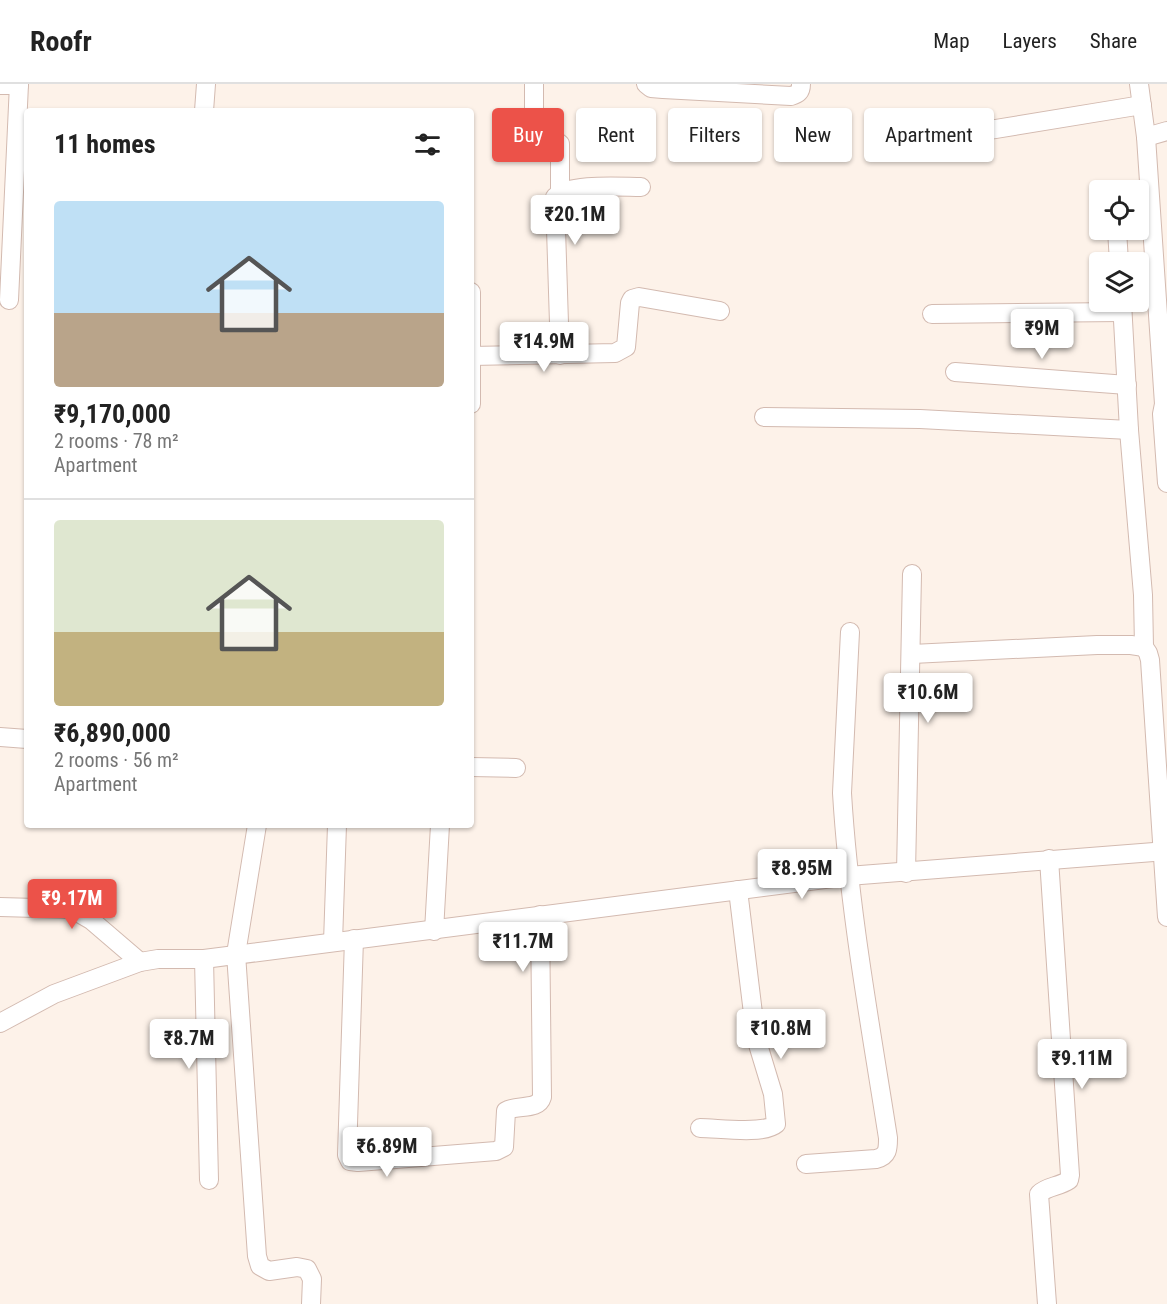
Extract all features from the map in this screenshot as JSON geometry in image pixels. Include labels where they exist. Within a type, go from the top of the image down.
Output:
[{"type":"street","points":[[204,108],[206,84]]},
{"type":"street","points":[[534,84],[534,134],[537,139],[554,140],[560,144],[560,192]]},
{"type":"street","points":[[646,84],[651,88],[790,96],[801,90],[801,84]]},
{"type":"street","points":[[1140,84],[1164,352],[1166,404],[1162,414],[1167,483]]},
{"type":"street","points":[[0,85],[20,85],[9,300]]},
{"type":"street","points":[[994,129],[1142,105]]},
{"type":"street","points":[[1146,137],[1167,132]]},
{"type":"street","points":[[560,355],[555,197],[560,192],[572,189],[642,187]]},
{"type":"street","points":[[474,356],[615,353],[626,347],[630,303],[632,299],[639,297],[720,311]]},
{"type":"street","points":[[932,314],[1089,308]]},
{"type":"street","points":[[1122,312],[1129,430],[1143,595],[1144,647],[1150,660],[1165,851],[1167,917]]},
{"type":"street","points":[[955,372],[1127,385]]},
{"type":"street","points":[[764,417],[920,419],[1129,430]]},
{"type":"street","points":[[906,873],[912,574]]},
{"type":"street","points":[[806,1164],[876,1159],[884,1157],[888,1150],[848,876],[842,793],[850,632]]},
{"type":"street","points":[[912,654],[1097,645],[1144,647]]},
{"type":"street","points":[[0,737],[24,739]]},
{"type":"street","points":[[474,766],[516,768]]},
{"type":"street","points":[[257,828],[236,954],[257,1256],[260,1266],[268,1271],[297,1267],[307,1269],[312,1280],[311,1304]]},
{"type":"street","points":[[333,942],[338,828]]},
{"type":"street","points":[[434,931],[440,828]]},
{"type":"street","points":[[0,1023],[54,994],[140,962],[158,959],[204,959],[848,876],[1165,851]]},
{"type":"street","points":[[1047,1304],[1039,1194],[1044,1189],[1063,1184],[1069,1180],[1070,1175],[1049,860]]},
{"type":"street","points":[[700,1128],[759,1130],[770,1129],[776,1124],[773,1094],[756,1038],[738,890]]},
{"type":"street","points":[[0,907],[72,909],[91,920],[140,962]]},
{"type":"street","points":[[354,939],[347,1155],[350,1161],[496,1151],[504,1147],[506,1111],[514,1107],[537,1105],[541,1102],[542,1097],[540,915]]},
{"type":"street","points":[[204,959],[209,1180]]}]
